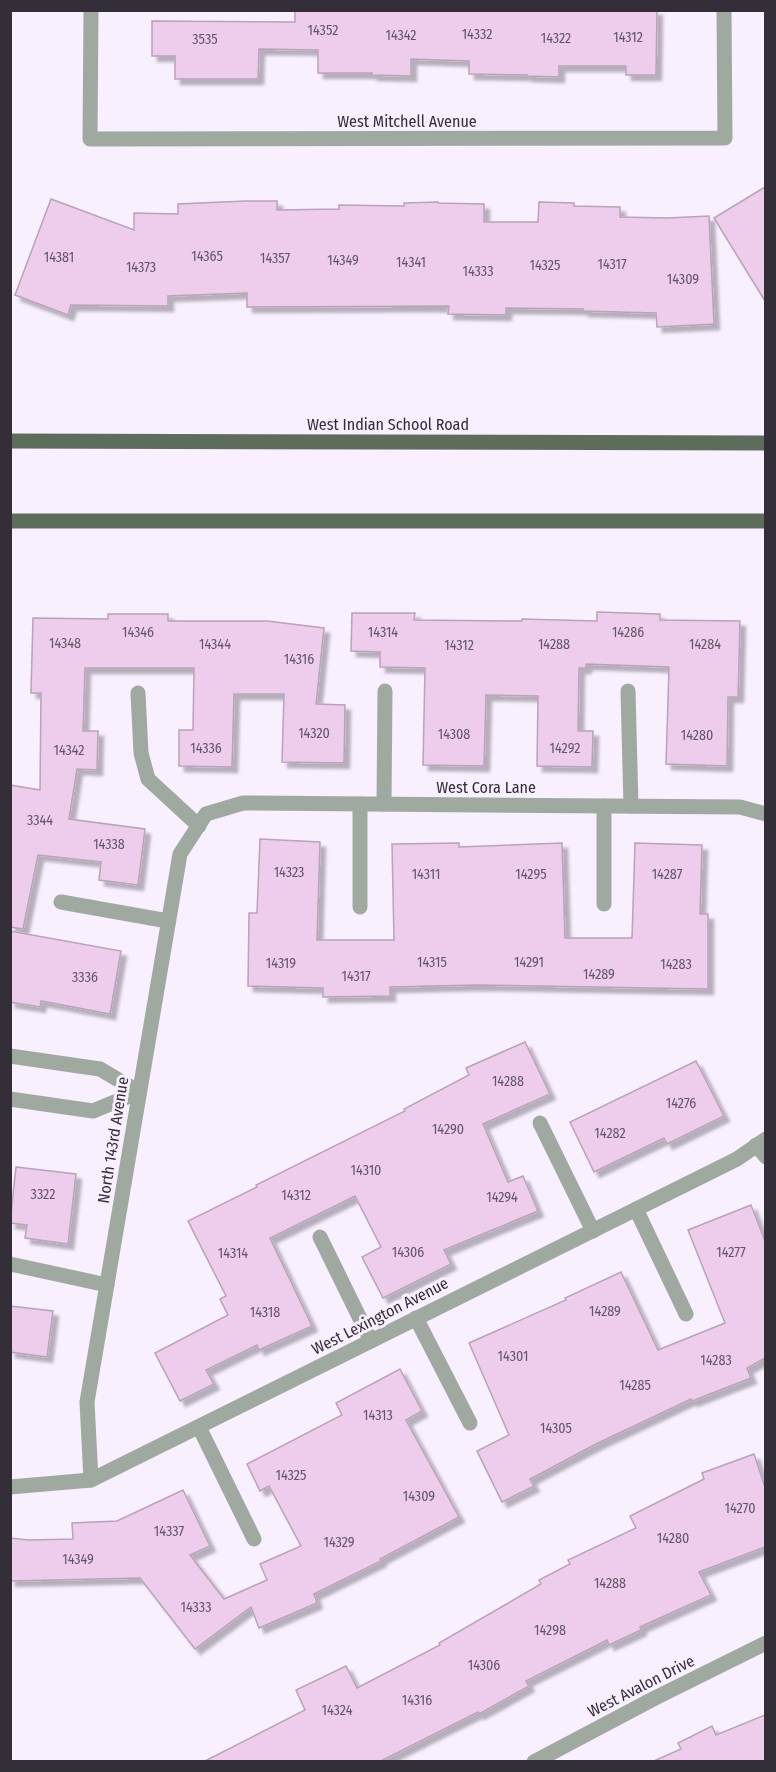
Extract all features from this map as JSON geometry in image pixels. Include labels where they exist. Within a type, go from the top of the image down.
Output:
[{"type":"main road","name":"West Indian School Road","points":[[10,441],[765,443]]},
{"type":"main road","points":[[10,521],[765,520]]},
{"type":"street","name":"West Mitchell Avenue","points":[[91,10],[90,139],[725,138],[724,10]]},
{"type":"street","points":[[384,804],[385,691]]},
{"type":"street","points":[[628,691],[631,806]]},
{"type":"street","points":[[138,693],[141,753],[148,779],[202,820]]},
{"type":"street","name":"West Cora Lane","points":[[202,820],[243,803],[740,807],[765,814]]},
{"type":"street","points":[[360,804],[360,907]]},
{"type":"street","points":[[604,806],[604,904]]},
{"type":"street","name":"North 143rd Avenue","points":[[91,1480],[87,1402],[139,1092],[180,854],[202,820]]},
{"type":"street","points":[[61,902],[168,921]]},
{"type":"street","points":[[10,1056],[100,1069],[139,1092]]},
{"type":"street","points":[[10,1100],[93,1112],[139,1092]]},
{"type":"street","points":[[540,1124],[593,1231]]},
{"type":"street","name":"West Lexington Avenue","points":[[10,1487],[91,1480],[762,1147]]},
{"type":"street","points":[[636,1209],[686,1314]]},
{"type":"street","points":[[320,1237],[371,1341]]},
{"type":"street","points":[[10,1264],[107,1285]]},
{"type":"street","points":[[416,1318],[470,1423]]},
{"type":"street","points":[[199,1427],[254,1539]]},
{"type":"street","name":"West Avalon Drive","points":[[534,1761],[765,1643]]},
{"type":"building","points":[[295,10],[657,10],[656,75],[626,75],[626,66],[559,66],[559,77],[469,74],[469,61],[411,59],[411,76],[318,73],[318,50],[259,49],[258,79],[175,79],[175,56],[152,56],[152,21],[295,22]]},
{"type":"building","points":[[765,187],[765,301],[714,218]]},
{"type":"building","points":[[51,199],[134,230],[134,213],[178,214],[178,204],[245,201],[277,201],[277,210],[339,209],[339,205],[404,206],[404,203],[438,202],[484,204],[484,222],[538,222],[539,202],[574,203],[574,206],[620,207],[620,217],[709,216],[714,324],[657,327],[656,313],[583,311],[583,309],[506,308],[506,315],[448,314],[449,306],[247,307],[247,293],[168,296],[168,306],[71,305],[68,315],[15,295]]},
{"type":"building","points":[[597,612],[660,614],[660,620],[740,621],[738,697],[728,697],[727,766],[666,764],[669,667],[586,664],[586,668],[579,668],[578,731],[593,731],[592,767],[537,766],[538,696],[486,695],[484,766],[423,765],[425,668],[380,667],[380,652],[351,651],[352,613],[415,613],[414,620],[597,621]]},
{"type":"building","points":[[108,614],[168,614],[168,621],[267,621],[324,628],[316,704],[345,705],[344,763],[282,762],[284,694],[234,694],[232,767],[179,766],[179,730],[193,730],[194,668],[85,668],[83,731],[98,731],[97,770],[77,769],[69,819],[145,829],[138,885],[99,880],[101,862],[38,855],[23,929],[10,927],[10,785],[40,790],[41,693],[31,693],[33,618],[108,619]]},
{"type":"building","points":[[260,839],[320,842],[317,940],[394,940],[392,844],[459,843],[459,847],[562,843],[565,938],[632,938],[635,843],[702,845],[700,914],[708,914],[708,989],[477,985],[390,987],[390,996],[323,997],[323,988],[248,986],[249,913],[257,913]]},
{"type":"building","points":[[10,931],[121,951],[110,1014],[41,1001],[40,1007],[10,1002]]},
{"type":"building","points":[[525,1042],[550,1094],[483,1124],[508,1182],[523,1176],[538,1211],[444,1250],[451,1264],[383,1298],[362,1257],[381,1247],[355,1196],[270,1238],[312,1326],[259,1350],[257,1345],[206,1370],[214,1384],[180,1401],[155,1353],[228,1315],[220,1299],[226,1296],[188,1221],[405,1111],[404,1109],[469,1075],[466,1068]]},
{"type":"building","points":[[696,1061],[724,1116],[667,1144],[664,1138],[594,1172],[570,1122]]},
{"type":"building","points":[[16,1167],[76,1174],[68,1244],[25,1238],[27,1225],[10,1223]]},
{"type":"building","points":[[751,1205],[765,1241],[765,1358],[747,1368],[751,1378],[692,1401],[691,1399],[596,1444],[530,1479],[534,1486],[502,1502],[477,1451],[509,1435],[469,1343],[566,1300],[565,1298],[621,1272],[658,1350],[725,1323],[688,1230]]},
{"type":"building","points":[[10,1306],[53,1311],[47,1357],[10,1352]]},
{"type":"building","points":[[400,1369],[422,1411],[406,1420],[459,1517],[380,1559],[381,1561],[314,1594],[317,1603],[259,1628],[251,1607],[195,1649],[140,1578],[10,1581],[10,1538],[73,1539],[72,1523],[117,1521],[183,1490],[210,1546],[190,1555],[224,1599],[267,1580],[260,1564],[301,1546],[269,1486],[260,1491],[247,1464],[342,1415],[336,1403]]},
{"type":"building","points":[[754,1454],[765,1487],[765,1547],[699,1572],[711,1595],[640,1627],[641,1630],[609,1645],[607,1640],[526,1681],[529,1686],[479,1714],[478,1712],[381,1761],[205,1761],[305,1710],[296,1690],[346,1666],[357,1688],[440,1645],[439,1643],[541,1584],[539,1580],[570,1564],[568,1560],[636,1528],[630,1516],[704,1479],[702,1473]]},
{"type":"building","points":[[765,1715],[765,1761],[654,1761],[681,1749],[678,1743],[712,1726],[716,1735]]}]
